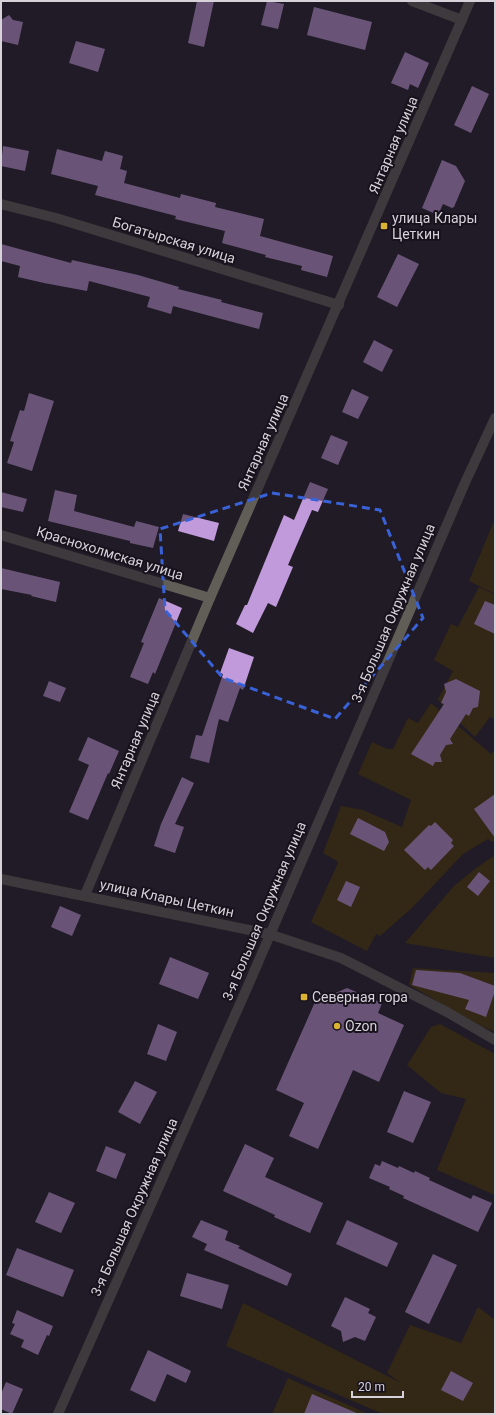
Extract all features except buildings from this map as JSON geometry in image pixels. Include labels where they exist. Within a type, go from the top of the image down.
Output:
[{"type":"street","points":[[412,1],[462,20]]},
{"type":"street","name":"Янтарная улица","points":[[84,895],[210,598],[339,305],[470,1]]},
{"type":"street","name":"Богатырская улица","points":[[1,204],[56,218],[339,305]]},
{"type":"street","name":"3-я Большая Окружная улица","points":[[58,1414],[270,934],[464,485],[495,418]]},
{"type":"street","name":"Краснохолмская улица","points":[[1,535],[210,598]]},
{"type":"street","name":"улица Клары Цеткин","points":[[1,879],[270,934],[341,958],[440,1008],[495,1040]]},
{"type":"highlighted area","points":[[272,493],[380,510],[423,618],[335,719],[223,678],[165,610],[160,529]]},
{"type":"shaded area","points":[[495,519],[495,594],[469,581]]},
{"type":"shaded area","points":[[479,587],[495,595],[495,720],[490,717],[475,737],[447,711],[438,699],[453,671],[434,660],[451,624],[458,627]]},
{"type":"shaded area","points":[[431,703],[491,754],[495,750],[495,840],[492,842],[488,839],[463,854],[413,907],[380,936],[376,934],[367,951],[311,922],[338,863],[323,853],[341,806],[363,810],[402,827],[411,800],[358,774],[372,742],[387,749],[393,749],[408,718],[418,723]]},
{"type":"shaded area","points":[[495,855],[495,958],[405,943],[454,886]]},
{"type":"shaded area","points":[[413,968],[495,973],[495,1032],[479,1025],[409,985]]},
{"type":"shaded area","points":[[440,1024],[495,1054],[495,1195],[437,1170],[466,1099],[441,1093],[407,1065],[431,1027]]},
{"type":"shaded area","points":[[243,1303],[401,1383],[387,1373],[410,1325],[461,1343],[478,1307],[495,1320],[495,1414],[383,1414],[226,1346]]},
{"type":"shaded area","points":[[288,1378],[368,1414],[272,1414]]},
{"type":"place","name":"улица Клары Цеткин","points":[[384,226]]},
{"type":"place","name":"Северная гора","points":[[304,997]]},
{"type":"place","name":"Ozon","points":[[337,1026]]}]
